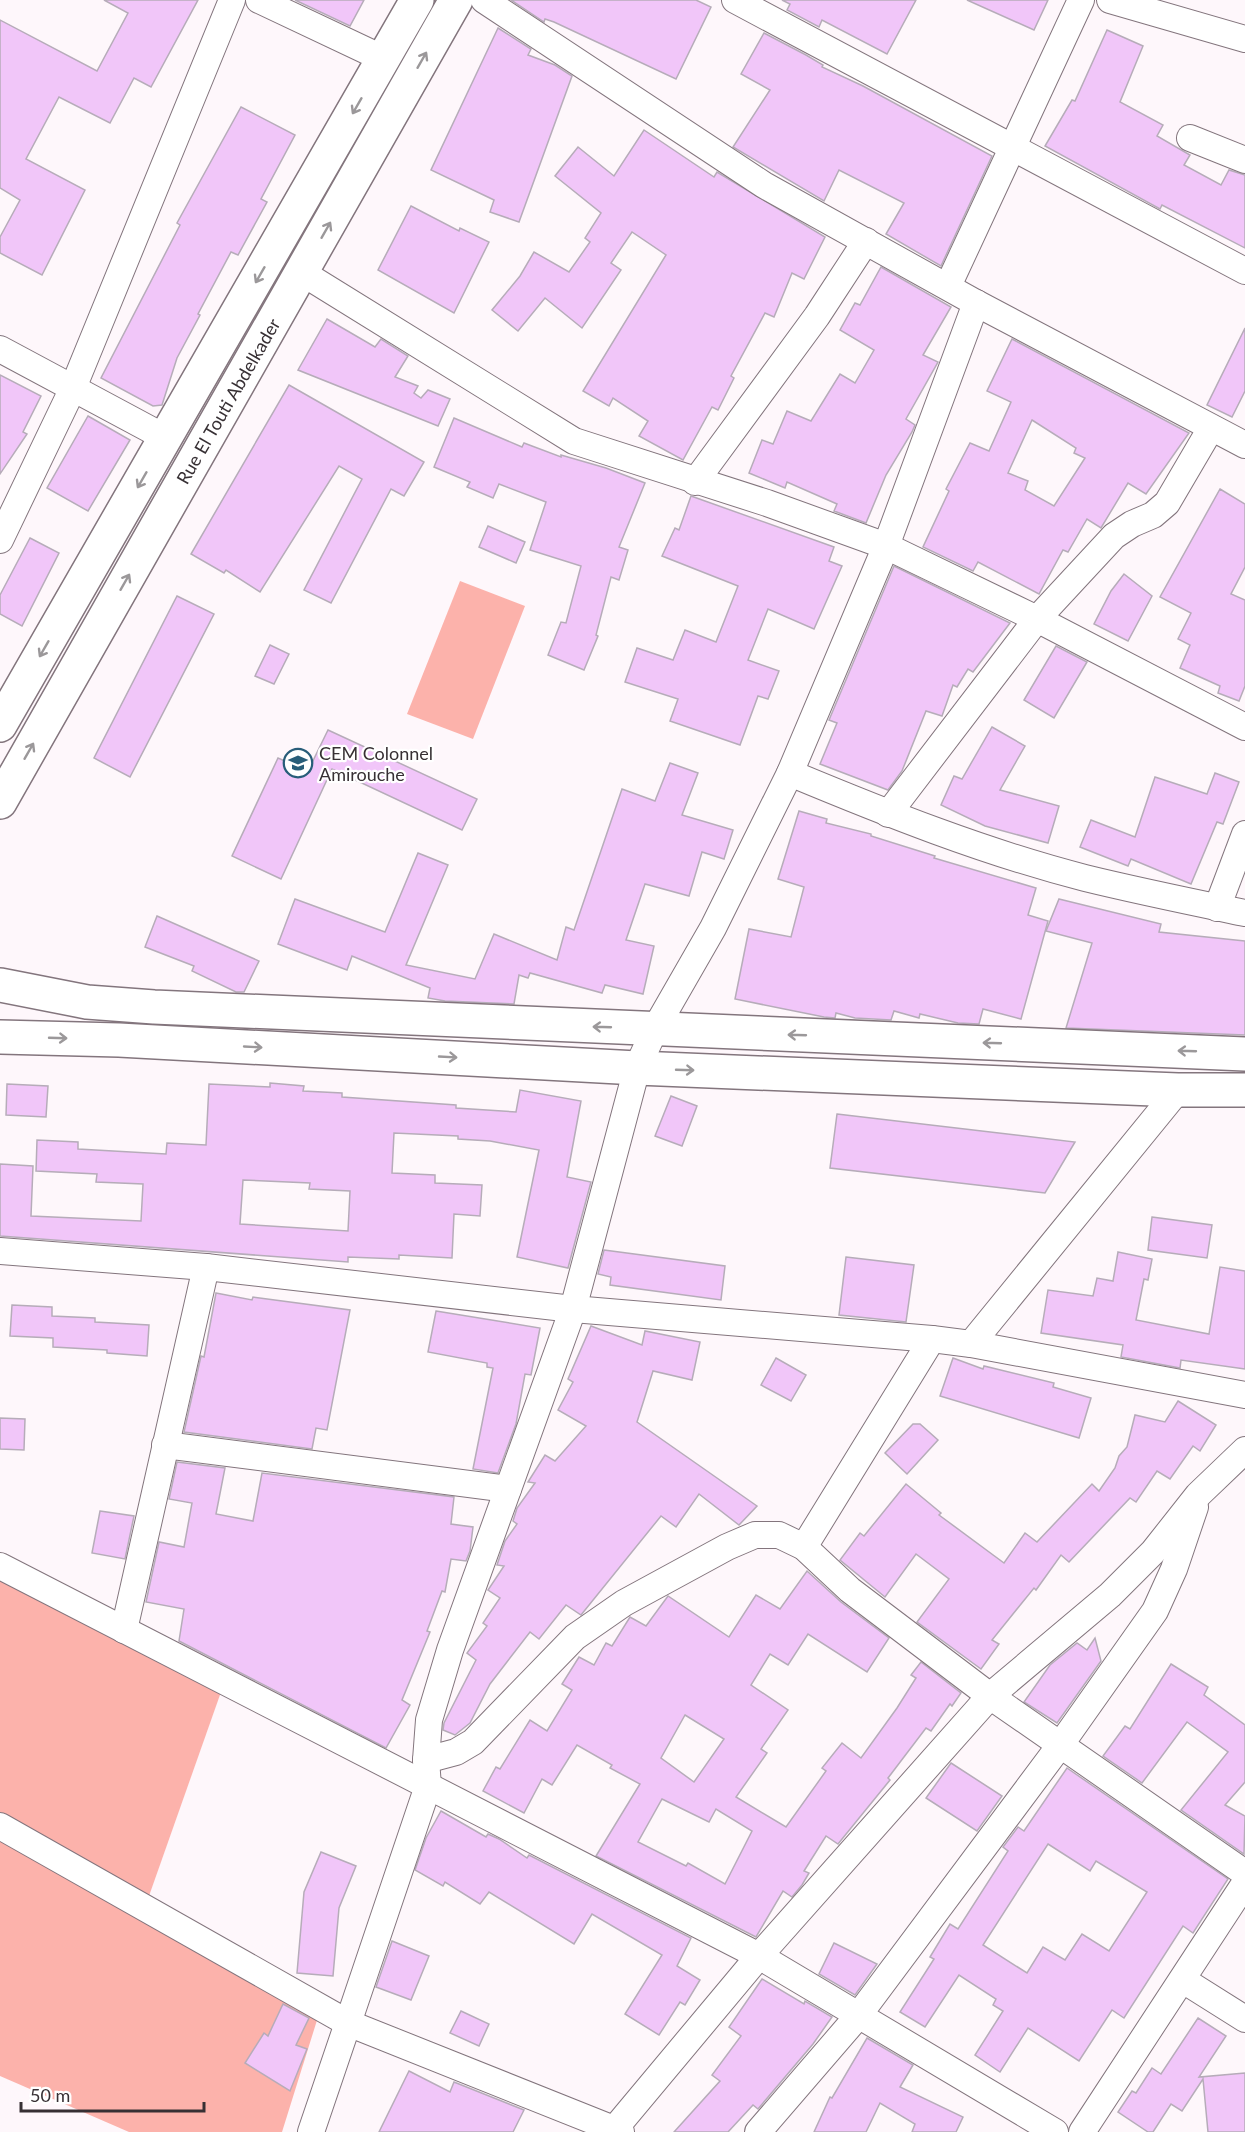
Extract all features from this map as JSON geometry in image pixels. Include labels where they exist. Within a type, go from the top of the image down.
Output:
[{"type":"main road","name":"Rue El Touti Abdelkader","points":[[0,725],[417,0]]},
{"type":"main road","name":"Rue El Touti Abdelkader","points":[[0,802],[456,0]]},
{"type":"main road","points":[[0,985],[87,1002],[154,1007],[1245,1054]]},
{"type":"main road","points":[[0,1037],[119,1040],[637,1068],[1178,1090],[1245,1090]]},
{"type":"street","points":[[0,540],[72,388],[232,0]]},
{"type":"street","points":[[260,0],[384,59]]},
{"type":"street","points":[[484,0],[764,185],[976,303],[1245,446]]},
{"type":"street","points":[[735,0],[1245,272]]},
{"type":"street","points":[[948,286],[1081,0]]},
{"type":"street","points":[[1110,0],[1245,39]]},
{"type":"street","points":[[1190,138],[1245,160]]},
{"type":"street","points":[[695,482],[817,316],[866,241]]},
{"type":"street","points":[[302,272],[574,441],[695,482],[767,503],[886,546],[1037,619],[1245,727]]},
{"type":"street","points":[[311,2132],[428,1786],[426,1760],[429,1720],[450,1650],[573,1309],[637,1068],[655,1029],[713,928],[790,773],[886,546],[976,303]]},
{"type":"street","points":[[0,349],[166,438]]},
{"type":"street","points":[[888,814],[1037,619],[1114,536],[1167,503],[1211,428]]},
{"type":"street","points":[[790,773],[888,814],[1084,878],[1245,913]]},
{"type":"street","points":[[1217,908],[1245,834]]},
{"type":"street","points":[[971,1344],[1178,1090]]},
{"type":"street","points":[[0,1251],[206,1267],[573,1309],[932,1339],[971,1344],[1245,1395]]},
{"type":"street","points":[[124,1630],[206,1267]]},
{"type":"street","points":[[804,1547],[932,1339]]},
{"type":"street","points":[[165,1445],[508,1489]]},
{"type":"street","points":[[0,1826],[348,2023],[616,2131],[759,1956],[990,1696],[1110,1594],[1153,1552],[1198,1496],[1245,1450]]},
{"type":"street","points":[[758,2132],[858,2016],[1061,1744],[1155,1611],[1178,1561],[1198,1496]]},
{"type":"street","points":[[426,1760],[456,1752],[472,1742],[490,1727],[568,1644],[624,1603],[755,1535],[779,1535],[804,1547],[850,1590],[990,1696],[1245,1873]]},
{"type":"street","points":[[0,1566],[759,1956],[1055,2132]]},
{"type":"street","points":[[1082,2132],[1245,1883]]},
{"type":"street","points":[[1183,1980],[1245,2019]]},
{"type":"shaded area","points":[[460,581],[525,606],[473,739],[407,714]]},
{"type":"shaded area","points":[[0,1580],[221,1692],[149,1896],[0,1812]]},
{"type":"shaded area","points":[[0,1841],[318,2017],[282,2132],[129,2132],[0,2076]]},
{"type":"building","points":[[104,0],[198,0],[151,87],[134,78],[110,123],[59,97],[26,159],[85,190],[42,275],[0,253],[0,237],[20,200],[0,188],[0,20],[97,71],[128,13]]},
{"type":"building","points":[[295,0],[364,0],[350,26]]},
{"type":"building","points":[[511,0],[696,0],[711,7],[676,79],[554,22],[545,19],[544,22]]},
{"type":"building","points":[[782,0],[916,0],[887,54],[822,20],[819,27],[787,10],[790,4]]},
{"type":"building","points":[[967,0],[1048,0],[1034,30]]},
{"type":"building","points":[[498,28],[531,49],[528,55],[555,65],[572,76],[519,222],[490,212],[494,200],[431,170]]},
{"type":"building","points":[[1107,30],[1143,46],[1120,102],[1163,125],[1157,136],[1190,155],[1184,165],[1221,185],[1229,170],[1245,175],[1245,248],[1162,205],[1160,209],[1045,146],[1072,100],[1075,101]]},
{"type":"building","points":[[764,33],[806,55],[823,65],[822,67],[863,86],[992,156],[941,266],[886,234],[904,203],[839,170],[824,201],[733,147],[770,90],[741,74]]},
{"type":"building","points":[[241,107],[295,135],[261,199],[267,202],[238,255],[231,252],[198,314],[200,315],[177,358],[162,405],[153,406],[101,378],[180,225],[177,223]]},
{"type":"building","points":[[644,130],[714,177],[717,172],[825,237],[804,279],[792,273],[774,317],[765,313],[731,376],[734,378],[718,410],[712,407],[683,460],[639,436],[648,421],[613,398],[609,406],[583,391],[666,255],[632,232],[611,263],[621,270],[582,328],[545,298],[518,331],[492,310],[520,276],[534,252],[569,272],[590,242],[585,238],[601,213],[555,176],[578,147],[614,176]]},
{"type":"building","points":[[411,206],[459,231],[460,228],[489,242],[454,313],[378,270]]},
{"type":"building","points":[[881,267],[951,307],[923,355],[938,362],[906,419],[915,425],[886,475],[866,523],[834,511],[837,504],[787,482],[785,488],[749,473],[762,440],[773,444],[787,411],[811,421],[840,374],[855,383],[874,350],[840,330],[855,303],[860,305]]},
{"type":"building","points":[[327,319],[375,347],[381,339],[408,356],[395,377],[418,386],[414,393],[421,398],[428,390],[450,399],[438,426],[298,370]]},
{"type":"building","points":[[1245,328],[1245,391],[1232,417],[1207,405]]},
{"type":"building","points":[[1012,339],[1189,433],[1146,494],[1128,483],[1101,528],[1087,519],[1068,552],[1063,550],[1039,594],[978,562],[973,571],[923,547],[949,491],[946,489],[970,443],[989,451],[1011,402],[987,391]],"holes":[[[1032,420],[1076,448],[1074,453],[1085,458],[1054,506],[1025,490],[1028,481],[1008,473]]]},
{"type":"building","points":[[0,375],[41,396],[23,432],[27,434],[0,474]]},
{"type":"building","points":[[289,385],[424,462],[404,496],[391,489],[331,603],[304,590],[362,479],[339,466],[260,592],[226,570],[224,573],[191,554]]},
{"type":"building","points":[[88,416],[130,440],[88,511],[47,488]]},
{"type":"building","points":[[454,418],[522,447],[524,443],[561,457],[561,455],[606,468],[645,483],[619,547],[628,550],[619,580],[611,577],[596,635],[598,636],[584,670],[548,655],[561,622],[566,623],[581,566],[530,550],[546,502],[499,484],[493,498],[467,487],[470,482],[434,467]]},
{"type":"building","points":[[1220,489],[1245,504],[1245,567],[1231,594],[1245,600],[1245,686],[1239,701],[1218,693],[1220,686],[1180,668],[1190,645],[1178,639],[1191,613],[1160,597]]},
{"type":"building","points":[[691,496],[834,547],[829,561],[842,566],[814,629],[768,609],[748,660],[779,671],[768,699],[758,696],[740,745],[670,721],[678,699],[625,682],[637,648],[673,660],[685,630],[716,642],[738,586],[662,556],[675,528],[679,530]]},
{"type":"building","points":[[488,526],[525,542],[516,563],[479,547]]},
{"type":"building","points":[[30,538],[59,553],[22,626],[0,614],[0,595]]},
{"type":"building","points":[[894,566],[1010,623],[973,672],[968,669],[957,687],[953,685],[942,716],[926,711],[902,771],[888,790],[820,764],[837,723],[829,720]]},
{"type":"building","points":[[1124,574],[1152,596],[1128,641],[1094,624],[1111,591]]},
{"type":"building","points":[[177,596],[214,614],[130,777],[94,758]]},
{"type":"building","points":[[270,645],[289,654],[274,684],[255,676]]},
{"type":"building","points":[[1056,646],[1087,662],[1054,718],[1024,700]]},
{"type":"building","points":[[992,727],[1025,746],[1000,790],[1059,806],[1048,843],[985,826],[941,805],[954,776],[962,779]]},
{"type":"building","points":[[328,730],[477,799],[462,830],[332,769],[281,879],[232,856],[278,758],[308,771]]},
{"type":"building","points":[[670,763],[698,773],[682,815],[733,830],[724,859],[702,852],[689,896],[645,884],[626,940],[654,946],[643,994],[605,985],[602,993],[530,973],[528,978],[519,975],[514,1004],[445,1001],[428,998],[430,988],[352,956],[347,970],[278,944],[295,899],[385,932],[418,853],[448,865],[406,965],[475,979],[494,934],[557,960],[566,927],[574,930],[622,789],[655,801]]},
{"type":"building","points":[[1215,773],[1239,782],[1223,824],[1217,822],[1191,884],[1131,859],[1128,866],[1080,847],[1091,820],[1135,837],[1155,777],[1207,794]]},
{"type":"building","points":[[799,811],[827,819],[826,823],[871,834],[871,836],[935,856],[934,858],[1036,888],[1028,915],[1048,921],[1021,1019],[983,1009],[979,1024],[958,1023],[920,1014],[919,1018],[894,1011],[891,1020],[855,1018],[836,1013],[835,1018],[735,999],[749,929],[791,937],[804,887],[778,879]]},
{"type":"building","points":[[1059,899],[1161,924],[1159,932],[1245,941],[1245,1035],[1066,1028],[1092,943],[1046,931]]},
{"type":"building","points":[[157,916],[259,961],[244,992],[236,992],[192,971],[194,966],[145,947]]},
{"type":"building","points":[[270,1083],[304,1086],[303,1091],[342,1093],[342,1097],[456,1105],[456,1108],[516,1112],[520,1090],[581,1101],[567,1177],[591,1182],[568,1268],[517,1257],[539,1150],[490,1141],[458,1139],[458,1136],[394,1133],[392,1173],[435,1175],[435,1183],[482,1185],[480,1216],[454,1214],[452,1258],[399,1255],[399,1259],[348,1257],[348,1262],[0,1236],[0,1164],[33,1166],[31,1216],[141,1221],[143,1184],[96,1182],[97,1174],[36,1171],[37,1140],[78,1142],[78,1149],[166,1154],[167,1143],[206,1145],[209,1084],[270,1087]],"holes":[[[243,1180],[310,1183],[309,1189],[350,1191],[348,1231],[240,1224]]]},
{"type":"building","points":[[7,1084],[48,1086],[46,1117],[6,1115]]},
{"type":"building","points":[[671,1096],[697,1106],[682,1146],[655,1136]]},
{"type":"building","points":[[837,1114],[1075,1142],[1045,1193],[830,1168]]},
{"type":"building","points":[[1152,1217],[1212,1225],[1207,1258],[1148,1250]]},
{"type":"building","points":[[604,1250],[725,1266],[721,1300],[610,1285],[611,1277],[598,1274]]},
{"type":"building","points":[[1118,1252],[1152,1259],[1148,1280],[1144,1279],[1136,1320],[1209,1334],[1220,1267],[1245,1271],[1245,1369],[1181,1360],[1180,1368],[1121,1357],[1123,1345],[1041,1333],[1048,1290],[1093,1296],[1097,1278],[1113,1281]]},
{"type":"building","points":[[846,1257],[914,1265],[906,1322],[839,1315]]},
{"type":"building","points":[[216,1293],[252,1300],[253,1297],[350,1310],[327,1430],[316,1428],[312,1449],[184,1432],[201,1356],[204,1357]]},
{"type":"building","points":[[12,1305],[52,1307],[52,1316],[95,1318],[95,1322],[149,1325],[147,1356],[107,1353],[107,1350],[53,1347],[53,1338],[10,1336]]},
{"type":"building","points":[[436,1311],[540,1328],[531,1375],[525,1374],[516,1424],[498,1473],[473,1469],[493,1368],[487,1367],[487,1363],[428,1352]]},
{"type":"building","points":[[591,1326],[642,1345],[645,1331],[700,1342],[692,1380],[653,1371],[637,1422],[757,1506],[739,1525],[699,1494],[676,1527],[661,1516],[581,1615],[566,1605],[539,1639],[530,1632],[490,1684],[470,1723],[455,1735],[443,1730],[444,1723],[476,1660],[467,1653],[487,1626],[483,1623],[500,1598],[488,1590],[504,1566],[497,1565],[505,1541],[517,1524],[513,1521],[517,1508],[535,1483],[528,1482],[545,1455],[555,1461],[586,1426],[558,1410],[573,1382],[568,1379]]},
{"type":"building","points":[[776,1358],[806,1375],[791,1401],[761,1385]]},
{"type":"building","points":[[953,1358],[983,1369],[984,1366],[1054,1383],[1053,1387],[1091,1398],[1079,1438],[940,1396]]},
{"type":"building","points":[[1178,1401],[1216,1425],[1200,1451],[1193,1446],[1170,1479],[1157,1471],[1136,1502],[1130,1498],[1069,1562],[1061,1555],[1036,1590],[1034,1588],[992,1640],[999,1644],[981,1669],[917,1622],[949,1579],[916,1554],[885,1597],[840,1560],[860,1533],[864,1536],[906,1484],[941,1513],[939,1515],[1004,1563],[1025,1533],[1037,1542],[1092,1484],[1099,1491],[1115,1468],[1119,1456],[1127,1447],[1135,1415],[1165,1422]]},
{"type":"building","points":[[0,1418],[25,1419],[24,1450],[0,1449]]},
{"type":"building","points":[[913,1424],[920,1424],[938,1440],[907,1474],[885,1453]]},
{"type":"building","points":[[177,1462],[225,1468],[216,1514],[253,1521],[262,1473],[454,1497],[451,1524],[473,1527],[470,1551],[466,1561],[451,1559],[445,1592],[442,1591],[427,1631],[430,1632],[402,1700],[410,1705],[386,1748],[179,1641],[184,1609],[146,1602],[159,1542],[184,1547],[192,1503],[169,1499]]},
{"type":"building","points":[[100,1511],[134,1516],[125,1559],[92,1553]]},
{"type":"building","points":[[807,1571],[841,1602],[889,1638],[867,1672],[808,1634],[788,1665],[770,1654],[751,1685],[788,1710],[761,1749],[767,1753],[736,1797],[786,1827],[826,1771],[822,1768],[842,1743],[861,1758],[916,1678],[911,1675],[921,1662],[961,1693],[952,1706],[950,1704],[931,1731],[926,1728],[888,1778],[890,1780],[838,1844],[826,1836],[804,1871],[809,1873],[802,1885],[792,1897],[783,1891],[756,1937],[596,1856],[640,1784],[610,1768],[612,1765],[577,1745],[552,1785],[542,1779],[524,1813],[483,1791],[496,1767],[500,1769],[530,1720],[547,1731],[572,1690],[562,1684],[579,1657],[594,1665],[606,1643],[612,1646],[630,1617],[646,1626],[668,1596],[729,1637],[756,1595],[780,1609]],"holes":[[[685,1715],[724,1739],[694,1782],[661,1758]],[[662,1799],[709,1822],[716,1809],[752,1831],[725,1884],[688,1863],[686,1866],[638,1842]]]},
{"type":"building","points":[[1095,1638],[1101,1661],[1057,1723],[1024,1702],[1050,1665],[1077,1643],[1087,1650]]},
{"type":"building","points":[[1171,1664],[1208,1687],[1204,1695],[1245,1725],[1245,1782],[1225,1805],[1245,1816],[1244,1854],[1181,1810],[1228,1752],[1187,1722],[1142,1783],[1103,1756],[1125,1726],[1130,1729]]},
{"type":"building","points":[[951,1763],[1002,1796],[977,1831],[926,1798]]},
{"type":"building","points":[[1067,1768],[1228,1879],[1193,1933],[1183,1926],[1124,2018],[1112,2010],[1079,2061],[1028,2028],[1000,2072],[975,2055],[1003,2011],[993,2005],[996,1999],[959,1975],[925,2027],[900,2012],[934,1959],[930,1957],[950,1924],[958,1929],[1008,1851],[1003,1847],[1018,1827],[1024,1831]],"holes":[[[1048,1844],[1090,1871],[1096,1861],[1147,1892],[1109,1951],[1082,1934],[1065,1960],[1043,1947],[1027,1973],[983,1945]]]},
{"type":"building","points":[[441,1811],[486,1837],[488,1834],[499,1839],[527,1858],[529,1855],[691,1938],[677,1966],[700,1980],[685,2005],[680,2002],[659,2035],[625,2014],[662,1955],[592,1914],[574,1944],[489,1892],[480,1904],[445,1882],[443,1886],[415,1870],[426,1838]]},
{"type":"building","points":[[321,1852],[356,1866],[339,1908],[333,1976],[297,1973],[304,1892]]},
{"type":"building","points":[[392,1941],[429,1956],[411,2000],[376,1987]]},
{"type":"building","points":[[834,1943],[877,1964],[855,1995],[819,1974]]},
{"type":"building","points":[[762,1979],[804,2004],[805,2001],[832,2017],[813,2044],[758,2109],[753,2105],[728,2132],[674,2132],[720,2081],[712,2075],[741,2036],[729,2027]]},
{"type":"building","points":[[283,2004],[309,2018],[296,2045],[307,2049],[290,2091],[245,2063],[264,2033],[268,2036]]},
{"type":"building","points":[[461,2011],[489,2024],[479,2046],[450,2033]]},
{"type":"building","points":[[1198,2018],[1226,2036],[1199,2077],[1245,2073],[1245,2132],[1208,2132],[1203,2079],[1182,2111],[1171,2104],[1153,2132],[1148,2132],[1118,2112],[1132,2091],[1136,2093],[1152,2068],[1161,2074]]},
{"type":"building","points":[[867,2038],[913,2065],[900,2087],[963,2117],[956,2132],[912,2132],[915,2124],[880,2103],[866,2132],[814,2132],[830,2097],[832,2098]]},
{"type":"building","points":[[409,2071],[450,2092],[454,2082],[524,2110],[513,2132],[379,2132]]},
{"type":"place","name":"CEM Colonnel Amirouche","points":[[298,763]]}]
